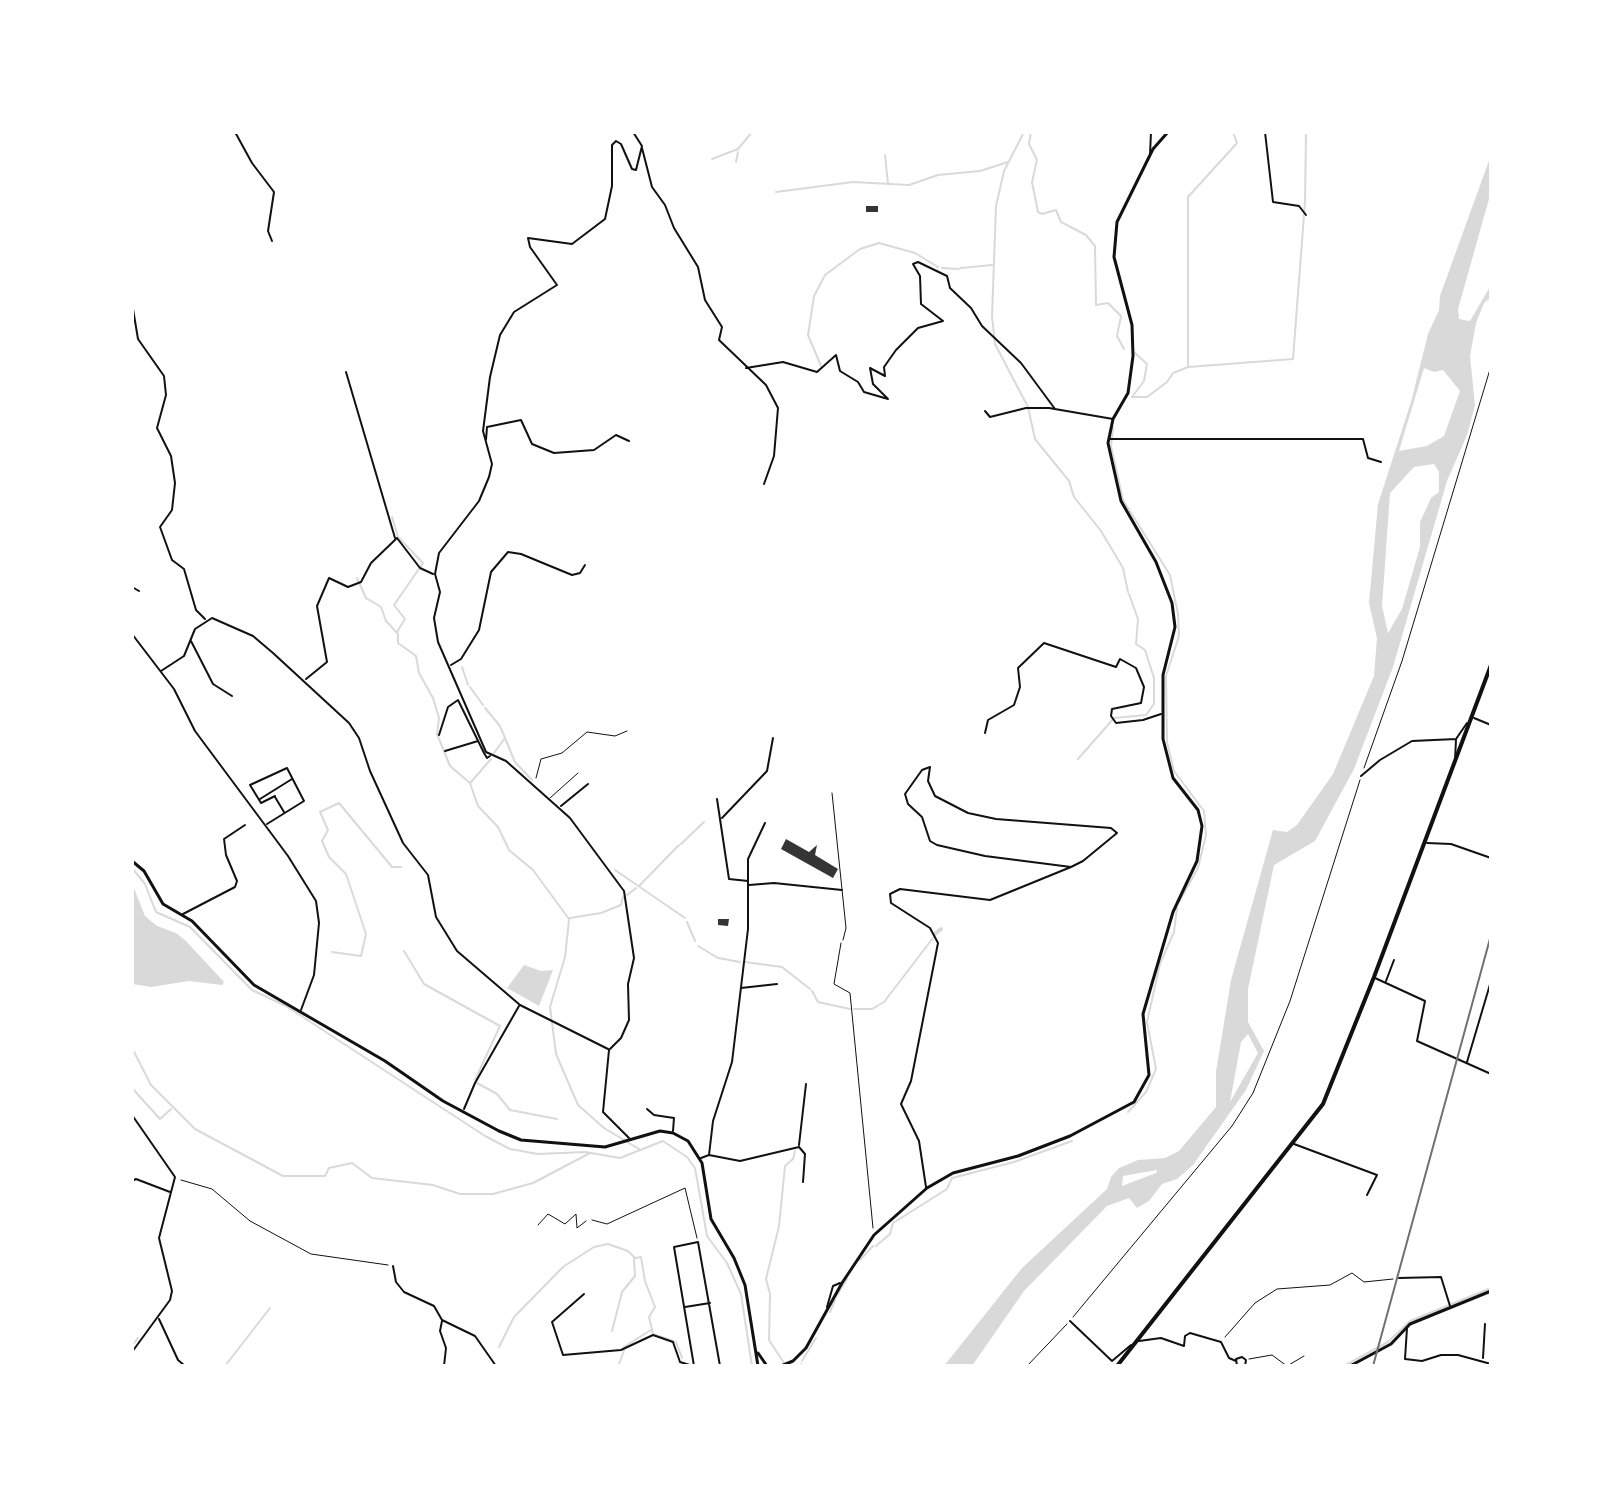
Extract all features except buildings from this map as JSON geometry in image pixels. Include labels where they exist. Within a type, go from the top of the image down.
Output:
[{"type":"main road","points":[[781,1366],[799,1355],[874,1235],[927,1188],[953,1173],[1063,1139],[1127,1107],[1144,1086],[1150,1067],[1142,1030],[1143,1014],[1173,912],[1197,861],[1202,834],[1198,810],[1169,767],[1163,713],[1163,675],[1175,632],[1174,610],[1158,567],[1121,501],[1111,439],[1113,419],[1128,393],[1133,338],[1132,320],[1115,262],[1117,222],[1150,155],[1168,132]]},
{"type":"main road","points":[[1117,1366],[1323,1104],[1491,667]]},
{"type":"main road","points":[[132,861],[146,875],[160,901],[196,925],[254,985],[301,1010],[463,1112],[521,1140],[605,1147],[654,1132],[673,1133],[691,1144],[700,1158],[707,1209],[745,1285],[758,1366]]},
{"type":"main road","points":[[1350,1366],[1394,1342],[1407,1327],[1450,1303],[1491,1291]]},
{"type":"main road","points":[[755,1342],[761,1362],[767,1366]]},
{"type":"street","points":[[633,132],[642,146],[652,187],[698,267],[705,300],[722,327],[719,340],[766,385],[780,415],[774,456],[764,484]]},
{"type":"street","points":[[1150,155],[1151,132]]},
{"type":"street","points":[[1265,132],[1273,201],[1299,206],[1305,214]]},
{"type":"street","points":[[238,133],[252,163],[274,192],[268,231],[272,241]]},
{"type":"street","points":[[1150,141],[1156,145]]},
{"type":"street","points":[[479,741],[436,632],[434,616],[440,588],[435,574],[439,553],[469,516],[487,485],[492,464],[483,431],[490,377],[500,335],[514,312],[557,285],[530,247],[528,238],[572,244],[605,219],[612,186],[612,144],[621,144],[633,170],[638,168],[642,146]]},
{"type":"street","points":[[746,368],[783,362],[817,372],[836,355],[838,368],[858,382],[864,392],[887,399],[873,384],[870,369],[885,376],[884,367],[918,328],[943,321],[921,304],[916,261],[945,274],[950,288],[992,336],[1021,363],[1055,409]]},
{"type":"street","points":[[132,303],[138,339],[164,376],[166,395],[157,428],[171,456],[175,483],[172,510],[160,527],[172,560],[184,569],[196,610],[206,620]]},
{"type":"street","points":[[346,372],[395,538],[401,541],[420,567],[435,574]]},
{"type":"street","points":[[985,411],[990,417],[1028,408],[1055,409],[1113,419]]},
{"type":"street","points":[[486,443],[487,427],[521,420],[532,444],[546,452],[569,454],[594,450],[616,435],[629,441]]},
{"type":"street","points":[[1111,439],[1363,439],[1368,458],[1381,462]]},
{"type":"street","points":[[305,679],[327,662],[317,606],[328,579],[332,577],[348,587],[355,586],[361,582],[371,563],[395,538]]},
{"type":"street","points":[[450,666],[461,659],[479,630],[491,572],[508,552],[521,554],[572,575],[580,573],[585,565]]},
{"type":"street","points":[[132,587],[139,591]]},
{"type":"street","points":[[161,671],[184,656],[195,629],[212,618],[253,636],[305,679],[349,723],[359,738],[370,771],[403,843],[428,875],[436,917],[453,946],[520,1005],[609,1050]]},
{"type":"street","points":[[132,634],[161,671],[195,731],[266,825],[318,909],[314,978],[301,1010]]},
{"type":"street","points":[[191,641],[213,684],[232,696]]},
{"type":"street","points":[[985,733],[988,720],[1014,705],[1020,687],[1018,668],[1044,643],[1116,667],[1120,659],[1136,668],[1144,687],[1141,703],[1112,709],[1112,719],[1120,724],[1163,713]]},
{"type":"street","points":[[439,735],[448,707],[458,700],[479,741],[491,756],[506,761],[560,808],[584,834],[624,891],[634,958],[628,984],[629,1020],[621,1038],[609,1050],[603,1112],[628,1140]]},
{"type":"street","points":[[1455,761],[1456,739],[1471,718],[1491,725]]},
{"type":"street","points":[[720,820],[767,771],[773,738]]},
{"type":"street","points":[[1362,775],[1412,741],[1456,739]]},
{"type":"street","points":[[445,751],[479,741]]},
{"type":"street","points":[[927,1188],[919,1141],[901,1104],[911,1081],[938,943],[930,928],[891,903],[890,894],[900,889],[990,900],[1071,867],[1115,838],[1115,830],[996,819],[968,813],[935,796],[928,781],[930,767],[922,770],[905,794],[908,804],[922,817],[930,841],[937,845],[985,856],[1071,867]]},
{"type":"street","points":[[266,825],[304,801],[287,768],[250,785],[261,803],[275,796]]},
{"type":"street","points":[[259,799],[293,779]]},
{"type":"street","points":[[560,808],[588,784]]},
{"type":"street","points":[[272,792],[285,813]]},
{"type":"street","points":[[717,799],[729,879],[842,890]]},
{"type":"street","points":[[709,1155],[713,1121],[732,1062],[746,944],[748,859],[765,823]]},
{"type":"street","points":[[180,915],[235,887],[237,881],[226,855],[224,839],[245,825]]},
{"type":"street","points":[[1425,841],[1451,844],[1491,858]]},
{"type":"street","points":[[1386,982],[1394,960]]},
{"type":"street","points":[[1374,977],[1425,1001],[1417,1041],[1491,1074]]},
{"type":"street","points":[[1467,1063],[1491,981]]},
{"type":"street","points":[[740,988],[777,984]]},
{"type":"street","points":[[463,1112],[475,1083],[520,1005]]},
{"type":"street","points":[[803,1182],[805,1154],[799,1147],[806,1084]]},
{"type":"street","points":[[647,1109],[654,1115],[674,1118],[673,1133]]},
{"type":"street","points":[[132,1115],[175,1177],[159,1238],[172,1291],[158,1318],[132,1352]]},
{"type":"street","points":[[1294,1144],[1377,1175],[1367,1195]]},
{"type":"street","points":[[700,1158],[709,1155],[740,1161],[799,1147]]},
{"type":"street","points":[[132,1181],[136,1179],[171,1193]]},
{"type":"street","points":[[584,1294],[552,1322],[563,1355],[621,1350],[653,1335],[673,1342],[680,1362],[693,1366],[674,1247],[698,1242],[720,1366]]},
{"type":"street","points":[[393,1266],[396,1282],[404,1292],[434,1306],[442,1320],[444,1366]]},
{"type":"street","points":[[1399,1278],[1441,1277],[1450,1303]]},
{"type":"street","points":[[683,1307],[710,1303]]},
{"type":"street","points":[[158,1318],[185,1366]]},
{"type":"street","points":[[442,1320],[480,1340],[496,1366]]},
{"type":"street","points":[[1070,1321],[1112,1361],[1136,1342],[1161,1338],[1184,1346],[1185,1336],[1190,1333],[1221,1342],[1229,1358],[1236,1361]]},
{"type":"street","points":[[1482,1361],[1485,1324]]},
{"type":"street","points":[[1407,1327],[1405,1359],[1422,1361],[1453,1355],[1491,1364]]},
{"type":"street","points":[[1236,1361],[1242,1357],[1246,1360],[1246,1366]]},
{"type":"street","points":[[1236,1361],[1236,1366]]},
{"type":"lane","points":[[550,799],[578,773]]},
{"type":"lane","points":[[832,793],[846,928],[843,940]]},
{"type":"lane","points":[[538,1225],[548,1214],[565,1224],[576,1214],[577,1228],[586,1221]]},
{"type":"lane","points":[[1246,1360],[1272,1355],[1287,1366],[1304,1356]]},
{"type":"path","points":[[1027,1366],[1070,1321],[1219,1142],[1250,1099],[1277,1039],[1399,670],[1491,366]]},
{"type":"path","points":[[533,784],[541,759],[562,753],[587,732],[615,736],[627,731]]},
{"type":"path","points":[[843,940],[834,984],[850,993],[874,1235]]},
{"type":"path","points":[[175,1177],[212,1189],[250,1221],[311,1254],[393,1266]]},
{"type":"path","points":[[586,1221],[607,1224],[685,1188],[698,1242]]},
{"type":"path","points":[[1221,1342],[1255,1303],[1277,1289],[1330,1285],[1352,1273],[1364,1282],[1399,1278]]},
{"type":"shaded area","points":[[1491,155],[1491,192],[1458,309],[1459,319],[1470,321],[1491,285],[1491,297],[1484,303],[1476,323],[1470,356],[1475,405],[1467,435],[1447,481],[1393,667],[1354,769],[1315,841],[1274,865],[1248,989],[1248,1022],[1264,1051],[1246,1090],[1193,1165],[1177,1179],[1162,1184],[1149,1201],[1137,1208],[1129,1198],[1107,1206],[1024,1291],[972,1366],[944,1366],[1022,1268],[1107,1189],[1111,1177],[1119,1168],[1138,1160],[1165,1158],[1179,1151],[1216,1107],[1216,1072],[1231,980],[1273,830],[1287,832],[1297,825],[1333,774],[1374,676],[1377,638],[1369,603],[1378,504],[1411,402],[1428,334],[1439,310],[1440,296]],"holes":[[[1424,368],[1434,372],[1443,370],[1460,391],[1444,436],[1427,446],[1399,451]],[[1434,464],[1439,472],[1439,492],[1431,498],[1420,522],[1420,547],[1402,609],[1388,633],[1382,606],[1390,493],[1414,467]],[[1248,1034],[1258,1053],[1230,1102],[1241,1042]],[[1157,1170],[1122,1186],[1123,1176]]]},
{"type":"shaded area","points":[[132,883],[145,916],[186,941],[224,982],[222,985],[189,981],[151,987],[132,984]]},
{"type":"shaded area","points":[[524,965],[541,971],[553,970],[539,1006],[507,988]]},
{"type":"waterway","points":[[712,159],[738,149],[752,132]]},
{"type":"waterway","points":[[1024,132],[1004,171],[996,206],[992,316],[995,344],[1028,407],[1035,439],[1069,481],[1074,497],[1101,531],[1123,568],[1128,592]]},
{"type":"waterway","points":[[1031,132],[1029,144],[1037,160],[1032,182],[1038,212],[1042,214],[1056,210],[1061,222],[1086,235],[1095,246],[1096,305],[1108,303],[1121,316],[1117,336],[1124,349]]},
{"type":"waterway","points":[[1188,365],[1188,197],[1237,143],[1233,132]]},
{"type":"waterway","points":[[1132,397],[1147,397],[1167,382],[1173,373],[1188,367],[1293,359],[1305,202],[1306,132]]},
{"type":"waterway","points":[[736,162],[738,152]]},
{"type":"waterway","points":[[885,155],[888,184]]},
{"type":"waterway","points":[[776,192],[853,182],[909,185],[938,175],[980,171],[1008,162]]},
{"type":"waterway","points":[[821,366],[808,335],[814,296],[825,275],[860,249],[879,243],[915,253],[938,267]]},
{"type":"waterway","points":[[961,268],[992,265]]},
{"type":"waterway","points":[[942,268],[959,269]]},
{"type":"waterway","points":[[1132,397],[1144,381],[1147,364],[1134,352]]},
{"type":"waterway","points":[[1113,428],[1111,446],[1123,500],[1170,575],[1178,614],[1179,636],[1166,676],[1167,742],[1174,771],[1204,811],[1206,835],[1198,868],[1179,902]]},
{"type":"waterway","points":[[392,517],[398,537],[423,563],[394,605],[405,619],[397,632]]},
{"type":"waterway","points":[[357,578],[366,598],[381,607],[386,621],[398,634],[398,643],[416,656],[419,673],[433,698],[439,718],[437,734],[450,766],[470,783],[478,806],[498,827],[509,850],[533,870],[569,919]]},
{"type":"waterway","points":[[1078,759],[1114,718],[1146,715],[1154,704],[1154,678],[1145,650],[1136,644],[1138,619],[1129,594]]},
{"type":"waterway","points":[[462,667],[468,685]]},
{"type":"waterway","points":[[470,687],[483,705]]},
{"type":"waterway","points":[[485,708],[500,726],[515,762],[532,780]]},
{"type":"waterway","points":[[494,753],[505,738]]},
{"type":"waterway","points":[[471,782],[491,759]]},
{"type":"waterway","points":[[332,952],[361,956],[366,934],[346,874],[329,857],[322,841],[328,830],[320,812],[339,803],[392,867],[401,867]]},
{"type":"waterway","points":[[681,844],[704,822]]},
{"type":"waterway","points":[[640,885],[679,845]]},
{"type":"waterway","points":[[132,868],[145,884],[156,912],[190,927],[252,990],[286,1006],[485,1136],[510,1149],[538,1154],[585,1152],[620,1158],[663,1141],[687,1157],[695,1168],[707,1236],[727,1263],[741,1294],[752,1366]]},
{"type":"waterway","points":[[615,870],[685,918]]},
{"type":"waterway","points":[[627,895],[636,888]]},
{"type":"waterway","points":[[570,918],[601,913],[621,905],[623,897]]},
{"type":"waterway","points":[[1128,1112],[1146,1092],[1156,1069],[1147,1022],[1160,964],[1174,932],[1177,908]]},
{"type":"waterway","points":[[569,920],[565,957],[550,1007],[556,1054],[578,1105],[604,1128],[639,1149]]},
{"type":"waterway","points":[[687,922],[695,941]]},
{"type":"waterway","points":[[935,934],[941,929]]},
{"type":"waterway","points":[[854,1009],[872,1009],[884,1002],[933,938]]},
{"type":"waterway","points":[[698,946],[718,958],[740,962]]},
{"type":"waterway","points":[[404,951],[424,984],[500,1026],[475,1080]]},
{"type":"waterway","points":[[745,962],[782,967],[810,989]]},
{"type":"waterway","points":[[812,991],[818,1002],[850,1009]]},
{"type":"waterway","points":[[132,1048],[151,1085],[195,1129],[283,1176],[325,1176],[329,1168],[352,1163],[372,1178],[433,1185],[460,1194],[493,1194],[533,1183],[590,1153]]},
{"type":"waterway","points":[[477,1083],[497,1094],[510,1110],[557,1119]]},
{"type":"waterway","points":[[132,1088],[160,1119],[171,1109]]},
{"type":"waterway","points":[[876,1246],[890,1234],[893,1223],[947,1189],[952,1178],[1014,1162],[1072,1141]]},
{"type":"waterway","points":[[784,1363],[769,1340],[770,1294],[766,1279],[779,1226],[785,1166],[793,1159],[795,1151]]},
{"type":"waterway","points":[[499,1347],[514,1317],[563,1267],[594,1247],[608,1244],[628,1251],[635,1258],[641,1257],[645,1281],[655,1307],[649,1317],[653,1334],[676,1342],[682,1358]]},
{"type":"waterway","points":[[860,1260],[873,1246]]},
{"type":"waterway","points":[[612,1331],[622,1292],[635,1276],[634,1259]]},
{"type":"waterway","points":[[836,1297],[847,1279]]},
{"type":"waterway","points":[[1344,1366],[1388,1342],[1410,1321],[1491,1288]]},
{"type":"waterway","points":[[830,1312],[835,1300]]},
{"type":"waterway","points":[[225,1366],[270,1308]]},
{"type":"waterway","points":[[624,1347],[651,1330]]},
{"type":"waterway","points":[[132,1346],[138,1338]]},
{"type":"waterway","points":[[802,1361],[816,1338]]},
{"type":"waterway","points":[[618,1366],[624,1351]]},
{"type":"railway","points":[[1373,1366],[1491,935]]}]
